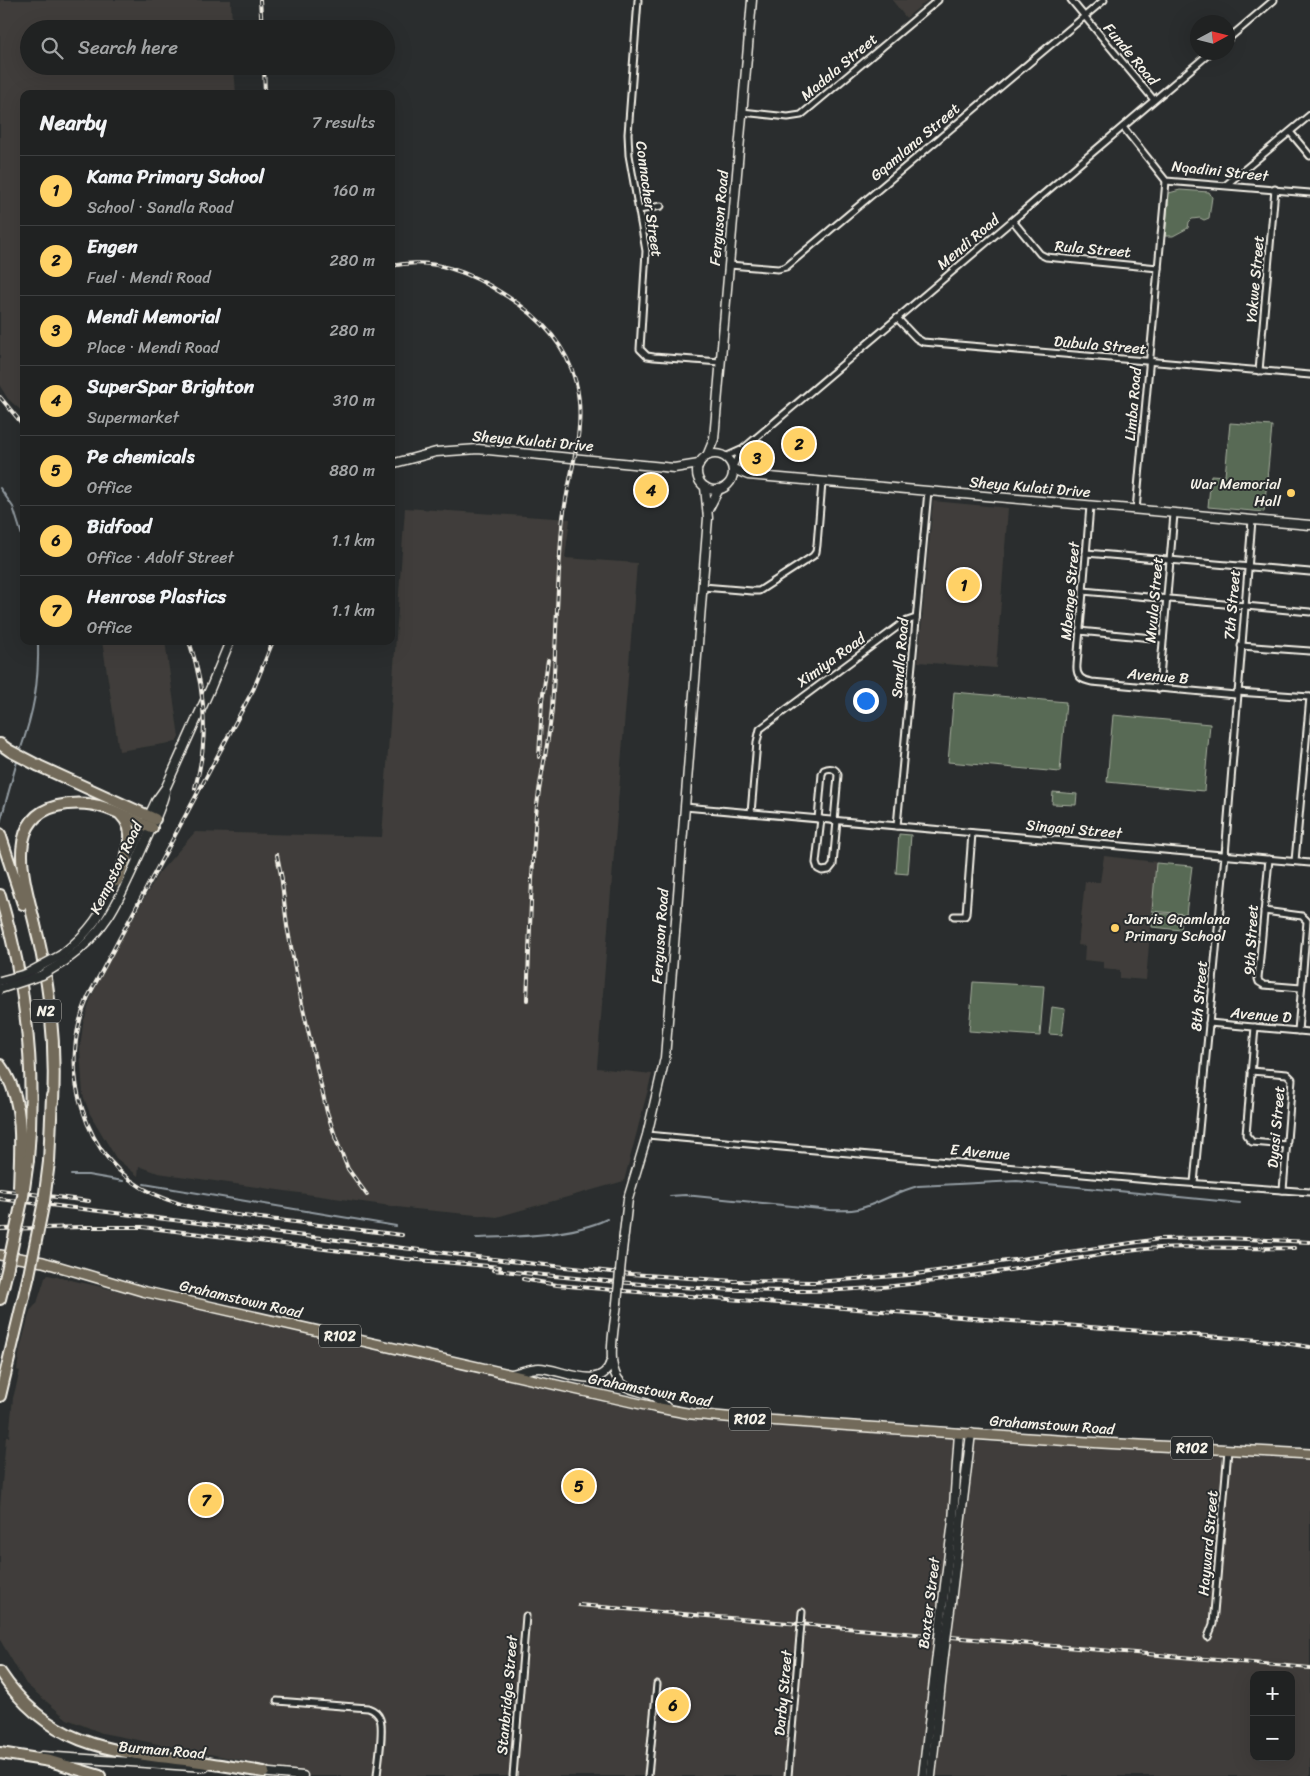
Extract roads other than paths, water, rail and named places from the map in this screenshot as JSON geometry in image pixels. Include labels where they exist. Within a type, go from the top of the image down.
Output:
[{"type":"highway","points":[[0,744],[10,751],[150,822]]},
{"type":"highway","points":[[53,1102],[55,1066],[52,1021],[47,984],[22,864],[24,836],[28,827],[38,815],[45,810],[65,804],[90,804],[150,822]]},
{"type":"highway","points":[[117,881],[130,846],[130,833],[125,818],[118,812]]},
{"type":"highway","name":"N2","points":[[0,834],[11,864],[30,930],[42,982],[49,1032],[53,1102],[49,1162],[44,1200],[29,1275],[0,1396]]},
{"type":"highway","name":"N2","points":[[0,895],[18,964],[28,1027],[31,1103],[24,1159],[24,1196],[0,1298]]},
{"type":"highway","points":[[1,1066],[9,1079],[18,1104],[24,1159]]},
{"type":"highway","points":[[0,1672],[26,1706],[49,1724],[82,1741],[114,1750],[264,1772]]},
{"type":"highway","points":[[2,1753],[50,1761],[100,1776]]},
{"type":"main road","name":"Ferguson Road","points":[[707,456],[714,439],[752,0]]},
{"type":"main road","name":"Ferguson Road","points":[[714,439],[722,455]]},
{"type":"main road","name":"Sheya Kulati Drive","points":[[395,463],[436,452],[478,449],[674,468],[699,464]]},
{"type":"main road","points":[[713,454],[722,455],[733,468],[730,481],[719,490],[712,490],[703,484],[697,473],[699,464],[707,456],[713,454]]},
{"type":"main road","name":"Sheya Kulati Drive","points":[[674,468],[693,476],[703,484]]},
{"type":"main road","name":"Sheya Kulati Drive","points":[[733,468],[748,475],[1310,525]]},
{"type":"main road","name":"Sheya Kulati Drive","points":[[730,481],[748,475]]},
{"type":"main road","name":"Ferguson Road","points":[[669,1410],[654,1395],[632,1389],[620,1383],[613,1371],[611,1359],[628,1200],[647,1135],[664,1058],[703,587],[708,510],[703,484]]},
{"type":"main road","name":"Ferguson Road","points":[[708,510],[719,490]]},
{"type":"main road","points":[[150,822],[156,801],[166,788],[228,645]]},
{"type":"main road","name":"Kempston Road","points":[[0,982],[26,974],[63,958],[95,923],[106,906],[117,881],[150,822]]},
{"type":"main road","name":"Kempston Road","points":[[0,989],[42,975],[63,958],[92,939],[108,918],[123,891],[150,822]]},
{"type":"main road","name":"Grahamstown Road","points":[[0,1255],[44,1262],[142,1291],[669,1410],[736,1418],[1102,1443],[1310,1454]]},
{"type":"main road","points":[[511,1375],[539,1368],[581,1378],[592,1378],[607,1369],[611,1359]]},
{"type":"main road","name":"Baxter Street","points":[[947,1602],[959,1433]]},
{"type":"main road","name":"Baxter Street","points":[[930,1776],[947,1602],[971,1433]]},
{"type":"main road","name":"Baxter Street","points":[[922,1776],[941,1655]]},
{"type":"main road","name":"Burman Road","points":[[17,1755],[152,1762],[303,1776]]},
{"type":"street","name":"Connacher Street","points":[[638,0],[628,134],[646,251],[640,349],[647,356],[720,362]]},
{"type":"street","name":"Madala Street","points":[[742,112],[788,117],[800,115],[938,0]]},
{"type":"street","name":"Funde Road","points":[[1070,0],[1154,100]]},
{"type":"street","name":"Gqamlana Street","points":[[729,265],[778,269],[786,267],[1104,0]]},
{"type":"street","points":[[1235,33],[1274,0]]},
{"type":"street","name":"Mendi Road","points":[[722,455],[740,450],[1202,60]]},
{"type":"street","points":[[1225,185],[1310,115]]},
{"type":"street","name":"Nqadini Street","points":[[1123,127],[1166,182],[1225,185],[1310,193]]},
{"type":"street","points":[[1290,132],[1310,156]]},
{"type":"street","name":"Limba Road","points":[[1136,510],[1166,182]]},
{"type":"street","name":"Yokwe Street","points":[[1259,371],[1275,189]]},
{"type":"street","points":[[639,210],[662,206]]},
{"type":"street","name":"Rula Street","points":[[1012,221],[1040,254],[1046,257],[1158,268]]},
{"type":"street","name":"Dubula Street","points":[[897,318],[916,338],[923,342],[1310,376]]},
{"type":"street","name":"Mendi Road","points":[[733,468],[740,450]]},
{"type":"street","points":[[703,587],[759,591],[813,556],[817,545],[822,482]]},
{"type":"street","name":"Sandla Road","points":[[897,826],[928,492]]},
{"type":"street","name":"Mbenge Street","points":[[1079,677],[1076,669],[1090,506]]},
{"type":"street","name":"Mvula Street","points":[[1159,689],[1174,514]]},
{"type":"street","name":"7th Street","points":[[1236,693],[1252,520]]},
{"type":"street","points":[[1086,553],[1310,572]]},
{"type":"street","points":[[1083,592],[1310,612]]},
{"type":"street","name":"Ximiya Road","points":[[751,813],[757,742],[759,731],[763,726],[904,622],[916,618]]},
{"type":"street","points":[[1079,631],[1163,639]]},
{"type":"street","points":[[1241,646],[1310,651]]},
{"type":"street","name":"Avenue B","points":[[1079,677],[1085,681],[1159,689],[1310,697]]},
{"type":"street","name":"8th Street","points":[[1194,1183],[1224,855],[1236,693]]},
{"type":"street","points":[[1295,861],[1307,774],[1310,697]]},
{"type":"street","points":[[830,768],[837,771],[838,775],[833,865],[831,869],[825,871],[818,869],[816,863],[819,819],[822,774],[824,770],[830,768]]},
{"type":"street","name":"Singapi Street","points":[[684,807],[1310,863]]},
{"type":"street","points":[[954,916],[965,916],[966,914],[972,833]]},
{"type":"street","name":"9th Street","points":[[1269,859],[1258,977],[1260,982],[1264,984],[1301,988]]},
{"type":"street","points":[[1264,911],[1306,918],[1298,1031]]},
{"type":"street","name":"Avenue D","points":[[1209,1023],[1310,1032]]},
{"type":"street","points":[[1255,1027],[1246,1137],[1252,1142],[1287,1145]]},
{"type":"street","name":"Dyasi Street","points":[[1252,1071],[1283,1073],[1291,1077],[1292,1085],[1283,1190]]},
{"type":"street","name":"E Avenue","points":[[647,1135],[1310,1192]]},
{"type":"street","name":"Hayward Street","points":[[1208,1637],[1213,1624],[1228,1450]]},
{"type":"street","name":"Darby Street","points":[[788,1776],[802,1612]]},
{"type":"street","name":"Stanbridge Street","points":[[513,1776],[526,1616]]},
{"type":"street","points":[[648,1776],[657,1684]]},
{"type":"street","points":[[277,1700],[374,1710],[381,1724],[377,1776]]},
{"type":"waterway","points":[[0,488],[13,507],[20,529]]},
{"type":"waterway","points":[[20,751],[35,697],[38,645]]},
{"type":"waterway","points":[[0,823],[18,758]]},
{"type":"waterway","points":[[71,1175],[88,1175],[123,1181]]},
{"type":"waterway","points":[[670,1196],[685,1195],[830,1210],[848,1210],[866,1207],[918,1186],[1017,1181],[1240,1203]]},
{"type":"waterway","points":[[144,1184],[396,1226]]},
{"type":"waterway","points":[[476,1238],[560,1232],[593,1225],[607,1219]]},
{"type":"railway","points":[[260,0],[261,20]]},
{"type":"railway","points":[[264,75],[265,90]]},
{"type":"railway","points":[[395,266],[422,264],[451,268],[465,273],[505,295],[529,312],[550,332],[565,355],[576,383],[579,401],[578,437],[564,509],[552,708],[537,802],[527,1000]]},
{"type":"railway","points":[[0,397],[20,421]]},
{"type":"railway","points":[[190,645],[199,678],[204,714],[202,751],[195,788]]},
{"type":"railway","points":[[271,645],[254,688],[88,997],[76,1038],[75,1066],[78,1094],[95,1140],[113,1165],[134,1183],[159,1196],[216,1212],[402,1235]]},
{"type":"railway","points":[[539,757],[542,701],[548,660]]},
{"type":"railway","points":[[277,855],[282,880]]},
{"type":"railway","points":[[281,874],[287,926],[302,1004],[327,1112],[337,1142]]},
{"type":"railway","points":[[335,1137],[348,1169],[367,1195]]},
{"type":"railway","points":[[0,1190],[89,1201]]},
{"type":"railway","points":[[0,1199],[527,1263],[631,1274],[734,1281],[815,1282],[909,1275],[1159,1239],[1225,1238],[1310,1242]]},
{"type":"railway","points":[[0,1229],[142,1227],[407,1259],[500,1267]]},
{"type":"railway","points":[[493,1270],[710,1289],[753,1291],[840,1290],[934,1281],[1157,1248],[1294,1248]]},
{"type":"railway","points":[[523,1279],[557,1285],[625,1291],[1271,1341],[1310,1347]]},
{"type":"railway","points":[[579,1605],[1310,1668]]},
{"type":"place","name":"Engen","points":[[799,444]]},
{"type":"place","name":"Mendi Memorial","points":[[757,458]]},
{"type":"place","name":"SuperSpar Brighton","points":[[651,490]]},
{"type":"place","name":"War Memorial Hall","points":[[1291,493]]},
{"type":"place","name":"Kama Primary School","points":[[964,585]]},
{"type":"place","name":"Jarvis Gqamlana Primary School","points":[[1115,928]]},
{"type":"place","name":"Pe chemicals","points":[[579,1486]]},
{"type":"place","name":"Henrose Plastics","points":[[206,1500]]},
{"type":"place","name":"Bidfood","points":[[673,1705]]}]
